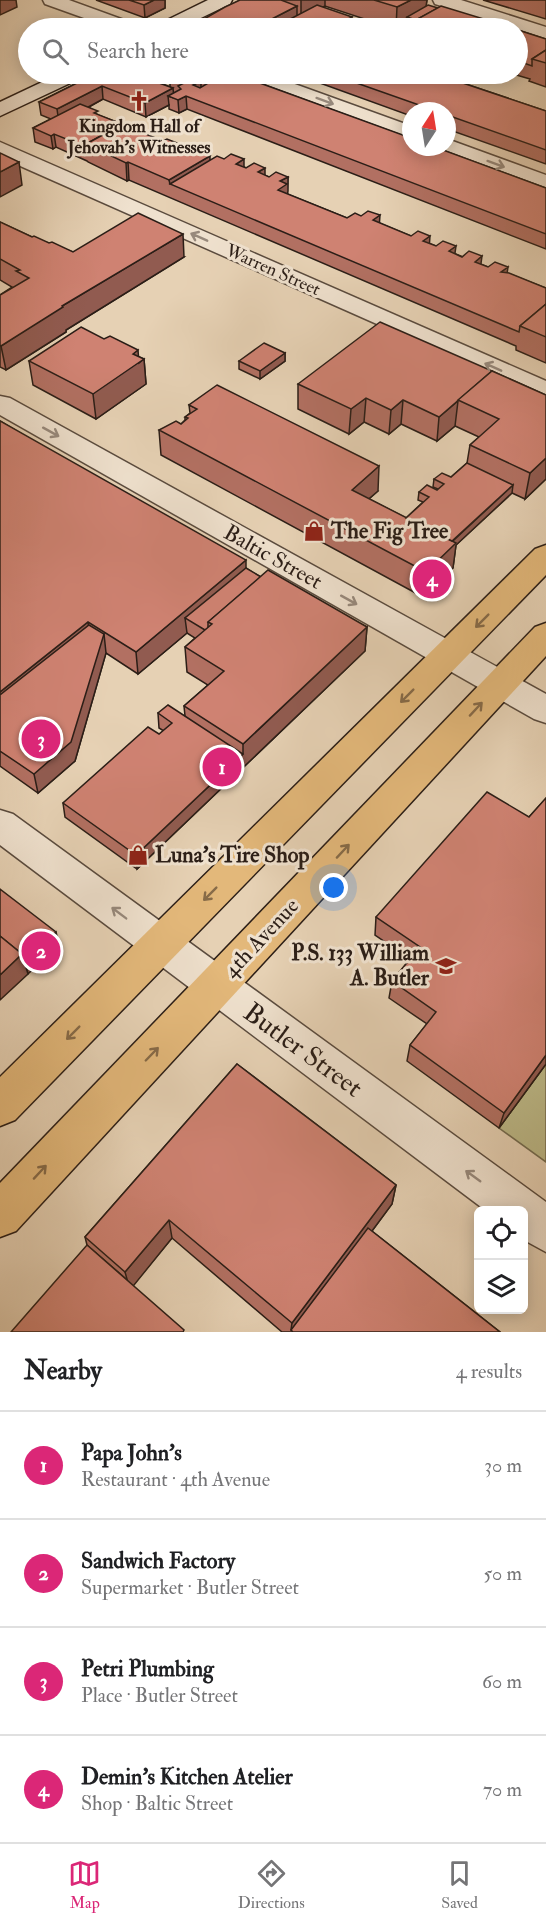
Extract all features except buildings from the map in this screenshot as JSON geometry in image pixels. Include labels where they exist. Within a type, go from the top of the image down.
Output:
[{"type":"main road","points":[[0,1106],[546,556]]},
{"type":"main road","name":"4th Avenue","points":[[0,1215],[546,635]]},
{"type":"street","points":[[51,0],[100,18]]},
{"type":"street","points":[[186,18],[223,0]]},
{"type":"street","points":[[442,0],[499,18]]},
{"type":"street","points":[[528,27],[546,33]]},
{"type":"street","points":[[0,110],[53,84]]},
{"type":"street","points":[[277,84],[402,130]]},
{"type":"street","name":"Warren Street","points":[[0,149],[546,391]]},
{"type":"street","points":[[456,149],[546,183]]},
{"type":"street","name":"Baltic Street","points":[[0,404],[546,710]]},
{"type":"street","name":"Butler Street","points":[[0,825],[514,1206]]},
{"type":"street","name":"Butler Street","points":[[528,1216],[546,1229]]},
{"type":"shaded area","points":[[546,1064],[546,1162],[499,1128]]},
{"type":"place","name":"Kingdom Hall of Jehovah's Witnesses","points":[[139,101]]},
{"type":"place","name":"The Fig Tree","points":[[314,531]]},
{"type":"place","name":"Demin's Kitchen Atelier","points":[[432,579]]},
{"type":"place","name":"Petri Plumbing","points":[[41,739]]},
{"type":"place","name":"Papa John's","points":[[222,767]]},
{"type":"place","name":"Luna's Tire Shop","points":[[138,855]]},
{"type":"place","name":"Sandwich Factory","points":[[41,951]]},
{"type":"place","name":"P.S. 133 William A. Butler","points":[[446,966]]}]
